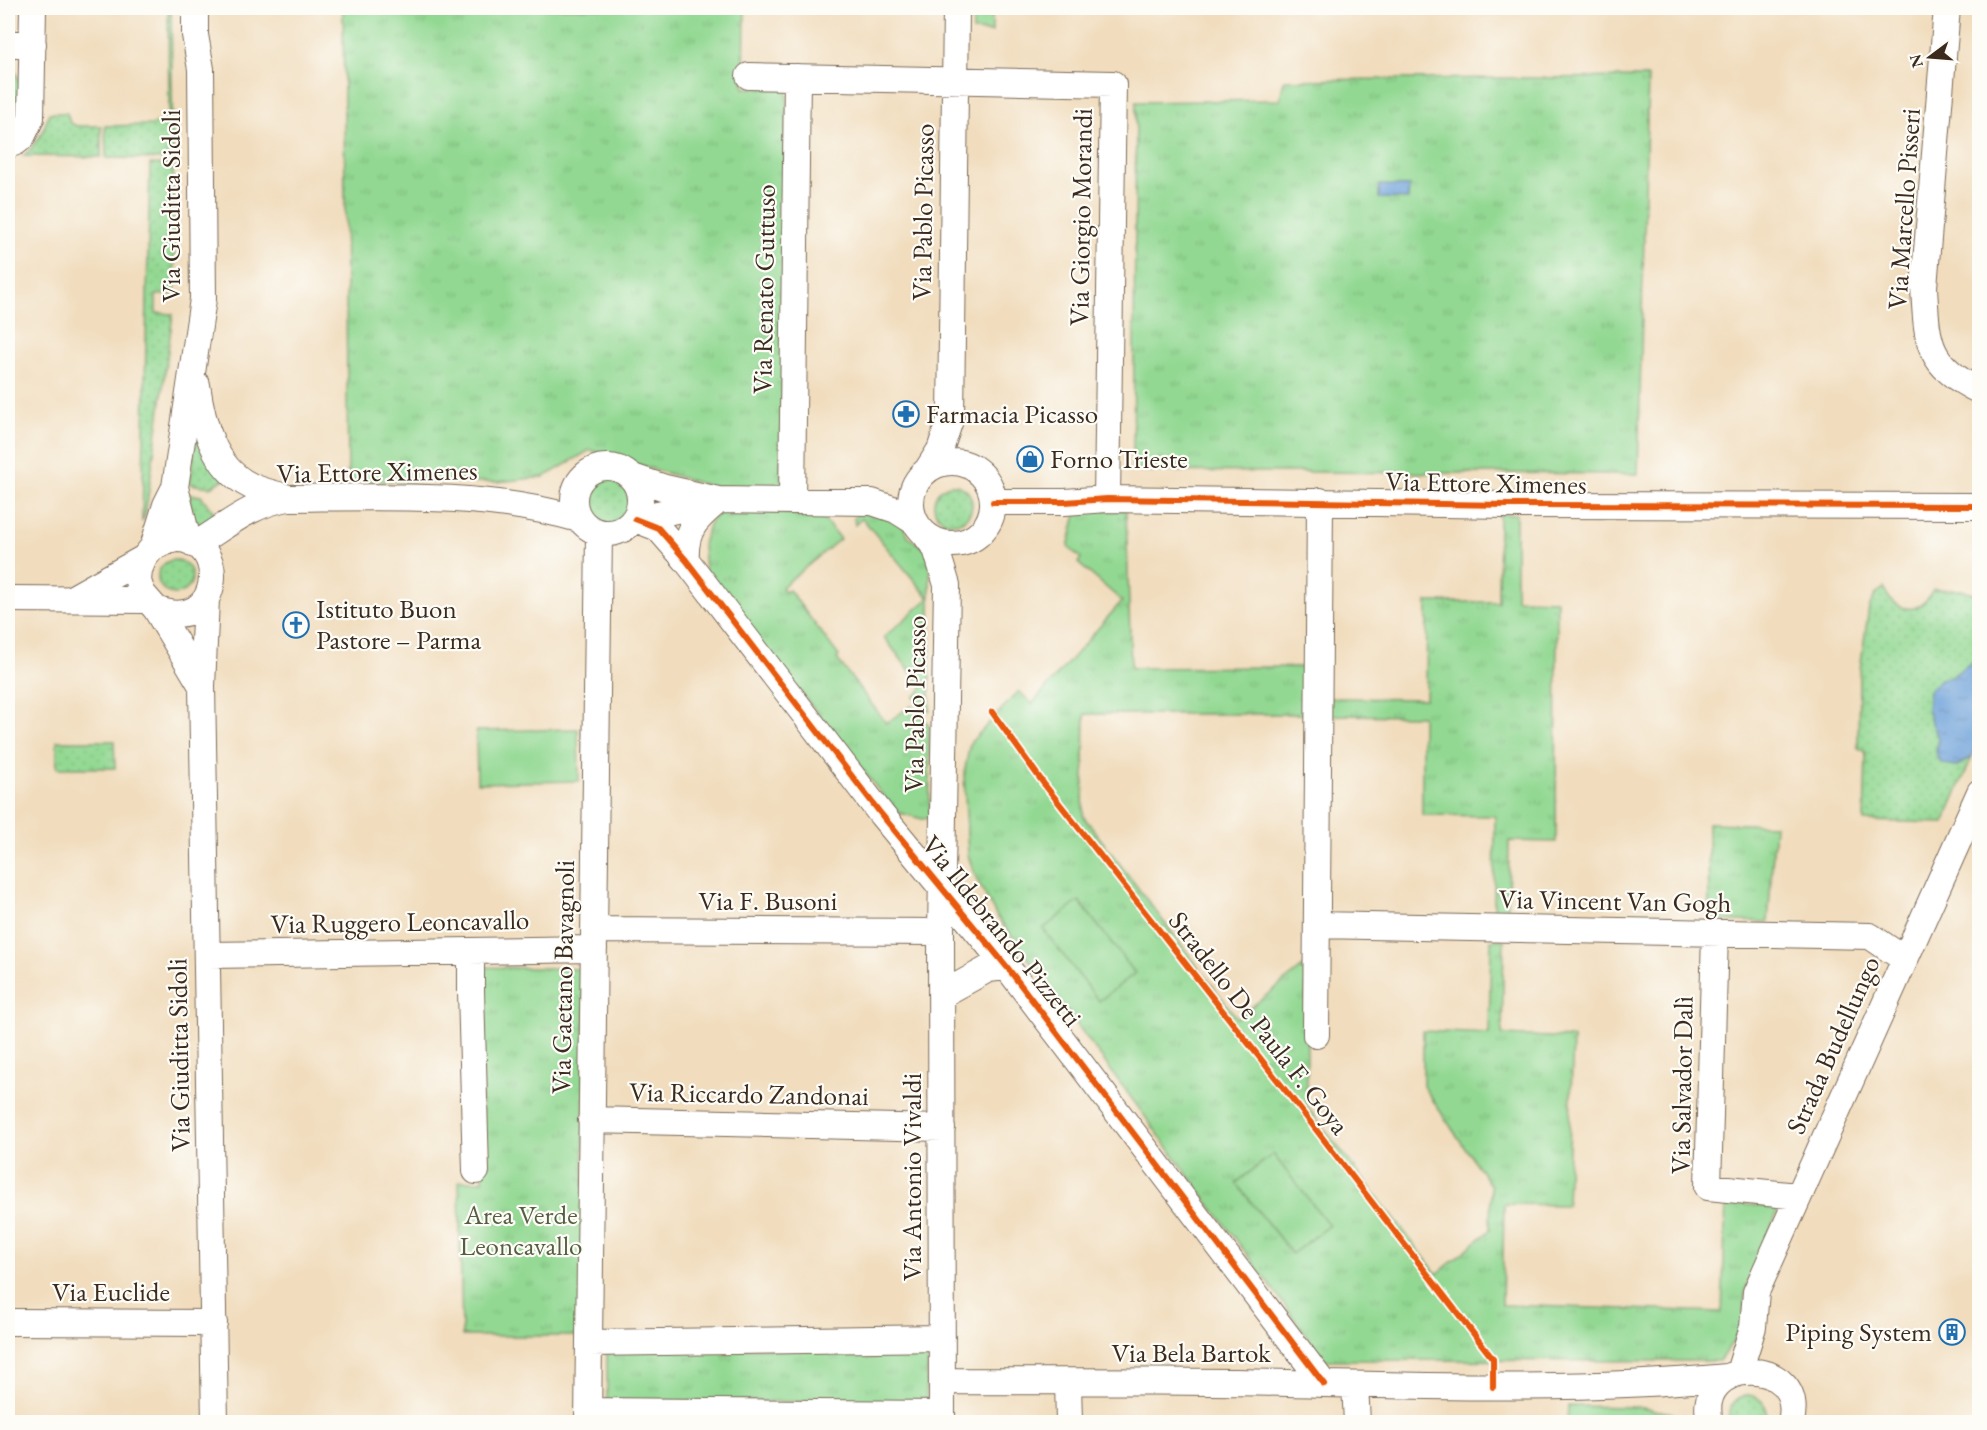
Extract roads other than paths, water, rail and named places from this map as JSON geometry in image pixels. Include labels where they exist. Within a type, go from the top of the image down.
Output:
[{"type":"street","points":[[8,145],[22,137],[32,118],[33,8]]},
{"type":"street","name":"Via Giuditta Sidoli","points":[[195,8],[195,39],[201,69],[203,289],[175,487],[139,570],[138,581],[202,686]]},
{"type":"street","name":"Via Giuditta Sidoli","points":[[201,69],[207,44],[208,8]]},
{"type":"street","name":"Via Pablo Picasso","points":[[941,932],[947,585],[936,549],[921,530],[910,503],[922,477],[940,450],[951,417],[956,8]]},
{"type":"street","name":"Via Marcello Pisseri","points":[[1947,8],[1924,287],[1927,328],[1936,359],[1962,382],[1980,391]]},
{"type":"street","points":[[8,44],[33,44]]},
{"type":"street","name":"Via Giorgio Morandi","points":[[749,76],[1113,84],[1107,499]]},
{"type":"street","name":"Via Renato Guttuso","points":[[792,501],[796,77]]},
{"type":"street","name":"Via Giuditta Sidoli","points":[[196,344],[196,371],[202,414],[211,441],[222,460],[236,476],[247,484],[295,498]]},
{"type":"street","name":"Via Pablo Picasso","points":[[947,585],[956,562],[970,540],[980,534],[987,524],[992,513],[993,502],[991,489],[985,478],[965,457],[951,417]]},
{"type":"street","points":[[922,477],[939,464],[952,462],[964,464],[976,470]]},
{"type":"street","name":"Via Ettore Ximenes","points":[[191,543],[231,523],[255,507],[273,501],[295,498],[415,498],[495,501],[552,494],[578,485],[591,471],[611,467],[665,488],[718,500],[872,502],[896,510],[921,530]]},
{"type":"street","points":[[630,476],[639,492],[638,510],[634,519]]},
{"type":"street","name":"Via Ettore Ximenes","points":[[872,502],[894,495],[922,477]]},
{"type":"street","points":[[578,485],[574,502],[589,525]]},
{"type":"street","name":"Via Giuditta Sidoli","points":[[175,487],[191,543],[203,552],[210,563],[202,686],[215,1422]]},
{"type":"street","name":"Via Ettore Ximenes","points":[[993,502],[1065,502],[1107,499],[1518,505],[1980,506]]},
{"type":"street","points":[[686,560],[685,543],[697,518],[718,500]]},
{"type":"street","name":"Via Ettore Ximenes","points":[[495,501],[615,532],[629,525],[634,519],[718,500]]},
{"type":"street","points":[[1316,1035],[1320,501]]},
{"type":"street","name":"Via Ildebrando Pizzetti","points":[[634,519],[658,528],[686,560],[881,814],[1007,966],[1324,1384]]},
{"type":"street","points":[[8,599],[151,604],[168,614],[189,612],[209,587],[231,523]]},
{"type":"street","name":"Via Gaetano Bavagnoli","points":[[588,1417],[594,940],[589,525]]},
{"type":"street","points":[[921,530],[937,542],[948,545],[970,540]]},
{"type":"street","points":[[69,600],[148,552],[175,539],[191,543]]},
{"type":"street","name":"Strada Budellungo","points":[[1710,1414],[1719,1385],[1733,1375],[1753,1327],[1756,1292],[1980,792]]},
{"type":"street","points":[[881,814],[908,830],[927,830],[943,823]]},
{"type":"street","name":"Via Vincent Van Gogh","points":[[1317,925],[1870,936],[1904,959]]},
{"type":"street","name":"Via F. Busoni","points":[[594,940],[941,932]]},
{"type":"street","name":"Via Antonio Vivaldi","points":[[941,932],[942,1418]]},
{"type":"street","name":"Via Salvador Dalì","points":[[1715,933],[1708,1187],[1798,1196]]},
{"type":"street","name":"Via Ruggero Leoncavallo","points":[[208,955],[471,951],[594,940]]},
{"type":"street","points":[[471,951],[476,1170]]},
{"type":"street","points":[[941,995],[988,969],[1007,966]]},
{"type":"street","name":"Via Riccardo Zandonai","points":[[591,1120],[942,1128]]},
{"type":"street","name":"Via Euclide","points":[[8,1322],[214,1323]]},
{"type":"street","name":"Strada Budellungo","points":[[1753,1327],[1768,1374],[1779,1381],[1787,1391],[1792,1403],[1794,1420]]},
{"type":"street","points":[[1275,1383],[1287,1359],[1285,1332]]},
{"type":"street","points":[[589,1343],[942,1338]]},
{"type":"street","points":[[1733,1375],[1759,1371],[1768,1374]]},
{"type":"street","name":"Via Bela Bartok","points":[[942,1382],[1275,1383],[1558,1388],[1655,1384],[1733,1375]]},
{"type":"street","points":[[1068,1382],[1069,1422]]},
{"type":"street","points":[[1655,1384],[1700,1399],[1710,1414]]},
{"type":"street","points":[[1355,1385],[1356,1422]]},
{"type":"street","points":[[588,1417],[942,1418]]},
{"type":"water","points":[[1379,185],[1409,186],[1408,199],[1379,198]]},
{"type":"water","points":[[1979,657],[1979,739],[1972,757],[1957,766],[1943,764],[1938,759],[1936,751],[1939,740],[1927,710],[1929,691],[1940,679],[1951,677]]},
{"type":"place","name":"Farmacia Picasso","points":[[906,414]]},
{"type":"place","name":"Forno Trieste","points":[[1030,459]]},
{"type":"place","name":"Istituto Buon Pastore – Parma","points":[[296,625]]},
{"type":"place","name":"Piping System","points":[[1952,1332]]},
{"type":"park label","name":"Area Verde Leoncavallo","points":[[521,1230]]}]
